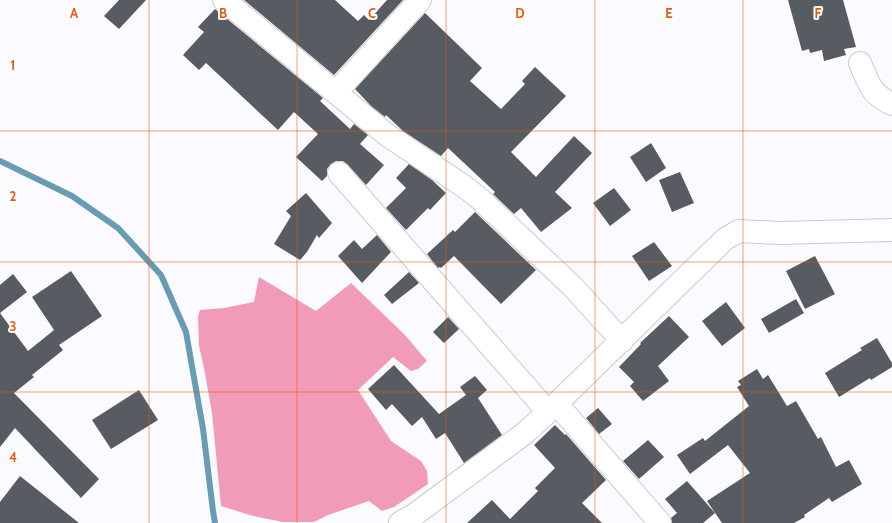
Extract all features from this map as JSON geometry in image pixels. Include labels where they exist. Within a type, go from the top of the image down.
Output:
[{"type":"street","points":[[224,0],[387,135],[465,187],[480,199],[573,287],[622,341]]},
{"type":"street","points":[[336,92],[420,0]]},
{"type":"street","points":[[860,63],[872,91],[892,104]]},
{"type":"street","points":[[339,174],[660,523]]},
{"type":"street","points":[[406,522],[525,433],[553,408],[725,239],[739,231],[780,233],[892,230]]},
{"type":"shaded area","points":[[259,277],[316,311],[351,283],[405,335],[427,361],[418,369],[411,371],[393,357],[358,390],[391,441],[421,461],[427,471],[428,484],[394,507],[382,511],[369,501],[328,515],[314,522],[283,522],[253,516],[221,506],[212,413],[199,346],[198,317],[200,310],[224,308],[254,302]]},
{"type":"building","points":[[119,0],[146,0],[119,29],[104,16]]},
{"type":"building","points":[[244,0],[335,0],[358,21],[364,15],[369,20],[387,0],[403,0],[334,75]]},
{"type":"building","points":[[788,0],[843,0],[856,47],[844,49],[846,55],[824,61],[822,50],[810,53],[809,49],[802,51]]},
{"type":"building","points":[[215,9],[323,98],[320,101],[350,129],[354,124],[368,135],[360,144],[384,165],[366,185],[343,161],[336,161],[331,164],[327,169],[327,176],[322,181],[296,157],[318,134],[294,112],[278,130],[206,63],[199,70],[183,55],[204,32],[198,27]]},
{"type":"building","points":[[425,13],[482,68],[470,81],[501,109],[525,84],[522,81],[535,67],[566,96],[511,152],[536,177],[574,136],[592,153],[555,192],[572,208],[541,232],[521,208],[514,214],[493,194],[495,192],[448,148],[441,156],[403,131],[386,115],[385,117],[371,106],[355,89]]},
{"type":"building","points":[[651,143],[666,168],[646,182],[630,157]]},
{"type":"building","points":[[409,164],[432,180],[446,193],[430,210],[428,208],[406,230],[386,208],[406,188],[396,178]]},
{"type":"building","points":[[680,172],[694,203],[672,212],[659,180]]},
{"type":"building","points":[[614,188],[631,210],[610,226],[593,203]]},
{"type":"building","points":[[306,193],[332,223],[319,238],[317,235],[307,252],[300,260],[274,244],[291,216],[286,211]]},
{"type":"building","points":[[475,212],[536,270],[501,304],[454,256],[441,268],[438,268],[427,254],[453,230],[455,232]]},
{"type":"building","points":[[377,235],[391,252],[362,283],[338,256],[354,240],[362,249]]},
{"type":"building","points":[[654,242],[672,266],[649,281],[632,256]]},
{"type":"building","points":[[815,256],[835,294],[805,309],[786,271]]},
{"type":"building","points":[[71,271],[102,316],[59,345],[63,350],[32,375],[34,377],[14,393],[99,479],[81,498],[15,428],[0,447],[0,313],[28,351],[54,330],[32,297]]},
{"type":"building","points":[[409,272],[419,283],[392,304],[384,295]]},
{"type":"building","points":[[13,274],[27,292],[0,313],[0,285]]},
{"type":"building","points":[[796,299],[804,313],[769,333],[761,319]]},
{"type":"building","points":[[726,302],[745,328],[722,346],[702,321]]},
{"type":"building","points":[[669,316],[689,337],[658,366],[669,381],[643,401],[630,386],[634,382],[619,367],[641,344],[640,343]]},
{"type":"building","points":[[448,317],[459,329],[444,343],[433,332]]},
{"type":"building","points":[[877,338],[892,363],[892,367],[871,380],[870,378],[839,397],[825,373],[862,350],[860,348]]},
{"type":"building","points":[[394,365],[439,414],[466,395],[460,387],[475,376],[487,390],[478,398],[502,435],[464,463],[445,433],[436,439],[422,417],[412,426],[392,404],[386,410],[368,389]]},
{"type":"building","points":[[757,369],[763,379],[768,375],[787,406],[796,401],[818,439],[821,437],[836,467],[849,460],[862,484],[832,502],[829,498],[804,515],[805,517],[794,523],[722,523],[707,501],[750,473],[728,445],[690,474],[677,455],[703,438],[705,441],[749,406],[737,387],[741,385],[738,381]]},
{"type":"building","points":[[139,390],[158,420],[111,449],[92,420]]},
{"type":"building","points":[[598,408],[612,424],[599,434],[586,418]]},
{"type":"building","points":[[555,425],[565,435],[566,434],[606,480],[582,503],[602,523],[467,523],[492,500],[510,519],[538,491],[535,488],[555,468],[534,445]]},
{"type":"building","points":[[648,440],[664,457],[639,479],[623,461]]},
{"type":"building","points":[[20,476],[79,523],[0,523],[0,502]]},
{"type":"building","points":[[687,481],[715,513],[703,523],[672,523],[671,518],[677,513],[665,499]]},
{"type":"waterway","points":[[0,161],[72,196],[118,228],[161,275],[186,332],[203,429],[215,523]]}]
